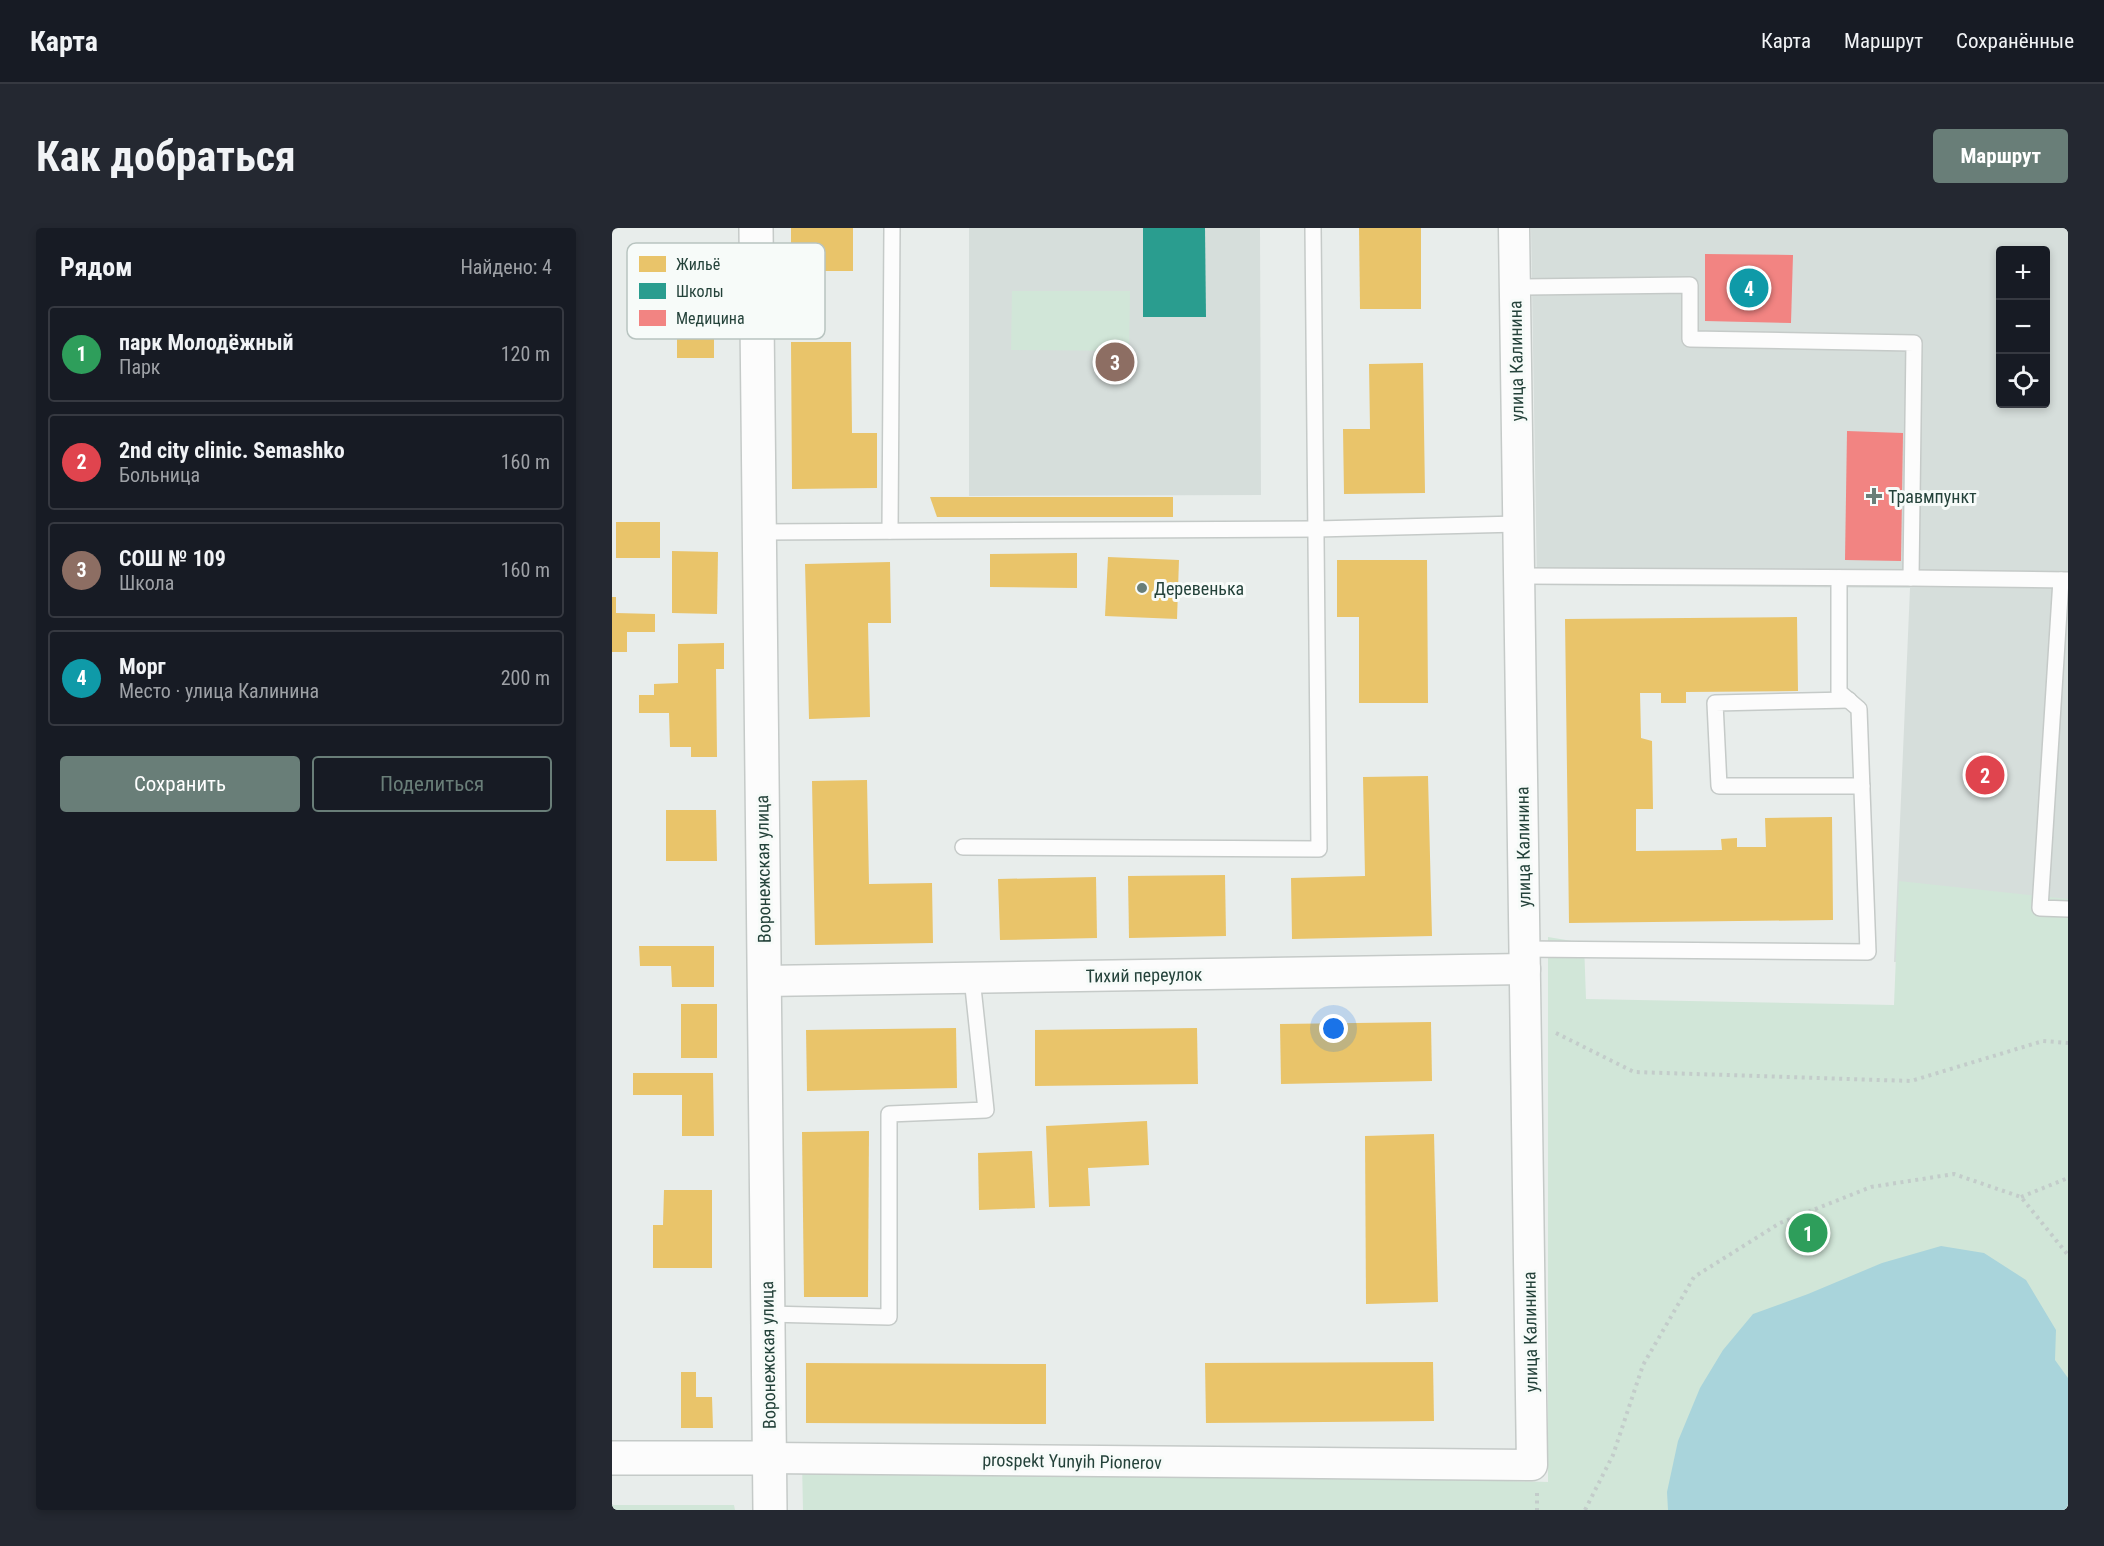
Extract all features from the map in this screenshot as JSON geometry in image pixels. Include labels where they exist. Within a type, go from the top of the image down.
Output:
[{"type":"street","name":"Воронежская улица","points":[[756,228],[756,243]]},
{"type":"street","name":"улица Калинина","points":[[1514,228],[1532,1465]]},
{"type":"street","name":"Воронежская улица","points":[[757,339],[770,1510]]},
{"type":"street","name":"Тихий переулок","points":[[764,981],[972,978],[1524,959]]},
{"type":"street","name":"prospekt Yunyih Pionerov","points":[[612,1458],[1532,1465]]},
{"type":"lane","points":[[890,531],[892,228]]},
{"type":"lane","points":[[963,847],[1319,849],[1313,228]]},
{"type":"lane","points":[[1515,287],[1690,285],[1690,339],[1914,343],[1911,578]]},
{"type":"lane","points":[[759,532],[1316,529],[1518,524]]},
{"type":"lane","points":[[1519,576],[2064,580],[2040,908],[2068,909]]},
{"type":"lane","points":[[1524,959],[1868,952],[1859,709],[1839,692],[1839,578]]},
{"type":"lane","points":[[1849,700],[1715,703],[1719,786],[1862,786]]},
{"type":"lane","points":[[768,1314],[889,1317],[889,1114],[986,1110],[972,978]]},
{"type":"path","points":[[1525,1018],[1634,1072],[1911,1081],[2043,1041],[2068,1043]]},
{"type":"path","points":[[1586,1510],[1613,1455],[1643,1365],[1694,1278],[1780,1223],[1871,1187],[1954,1174],[2021,1197],[2068,1255]]},
{"type":"path","points":[[2021,1197],[2068,1178]]},
{"type":"shaded area","points":[[969,228],[1260,228],[1261,495],[969,496]]},
{"type":"shaded area","points":[[1531,228],[2068,228],[2068,970],[1894,962],[1910,588],[1537,585]]},
{"type":"green space","points":[[1012,291],[1130,291],[1129,351],[1011,350]]},
{"type":"green space","points":[[1899,881],[2068,899],[2068,1510],[803,1510],[802,1462],[1548,1482],[1548,937],[1584,943],[1586,999],[1894,1005]]},
{"type":"green space","points":[[612,1505],[734,1505],[735,1510],[612,1510]]},
{"type":"water","points":[[1941,1246],[1984,1253],[2026,1280],[2056,1330],[2055,1360],[2068,1378],[2068,1505],[2065,1510],[1668,1510],[1667,1492],[1678,1441],[1700,1388],[1723,1350],[1753,1314],[1882,1263]]},
{"type":"building: Жильё","points":[[791,228],[853,228],[853,271],[825,271],[825,243],[791,243]]},
{"type":"building: Жильё","points":[[1359,228],[1421,228],[1421,309],[1360,309]]},
{"type":"building: Жильё","points":[[677,339],[714,339],[714,358],[677,358]]},
{"type":"building: Жильё","points":[[791,342],[851,342],[852,433],[877,433],[877,488],[792,489]]},
{"type":"building: Жильё","points":[[1423,363],[1425,493],[1344,494],[1343,429],[1370,429],[1369,364]]},
{"type":"building: Жильё","points":[[930,497],[1173,497],[1173,517],[937,517]]},
{"type":"building: Жильё","points":[[616,522],[660,522],[660,558],[616,558]]},
{"type":"building: Жильё","points":[[672,551],[718,552],[717,614],[672,613]]},
{"type":"building: Жильё","points":[[1077,553],[1077,588],[990,587],[990,554]]},
{"type":"building: Жильё","name":"Деревенька","points":[[1108,557],[1179,560],[1177,619],[1105,616]]},
{"type":"building: Жильё","points":[[1337,560],[1427,560],[1428,703],[1359,703],[1359,617],[1337,617]]},
{"type":"building: Жильё","points":[[890,562],[891,623],[868,623],[870,717],[809,719],[805,564]]},
{"type":"building: Жильё","points":[[612,597],[616,597],[616,613],[655,614],[655,632],[627,632],[627,652],[612,652]]},
{"type":"building: Жильё","points":[[1797,617],[1798,691],[1686,692],[1686,703],[1661,703],[1661,693],[1640,693],[1641,738],[1652,741],[1653,809],[1636,809],[1636,851],[1722,850],[1721,839],[1737,838],[1737,847],[1766,847],[1765,818],[1832,817],[1833,920],[1569,923],[1565,619]]},
{"type":"building: Жильё","points":[[724,643],[724,669],[716,669],[717,757],[691,757],[691,747],[670,747],[669,713],[639,713],[639,695],[654,695],[654,684],[678,683],[678,644]]},
{"type":"building: Жильё","points":[[1428,776],[1432,936],[1292,939],[1291,878],[1365,876],[1363,777]]},
{"type":"building: Жильё","points":[[867,780],[869,884],[932,883],[933,943],[815,945],[812,781]]},
{"type":"building: Жильё","points":[[666,810],[716,810],[717,861],[666,861]]},
{"type":"building: Жильё","points":[[1225,875],[1226,936],[1129,938],[1128,876]]},
{"type":"building: Жильё","points":[[1096,877],[1097,938],[1000,940],[998,879]]},
{"type":"building: Жильё","points":[[639,946],[714,946],[714,987],[672,987],[671,966],[640,966]]},
{"type":"building: Жильё","points":[[681,1004],[717,1004],[717,1058],[681,1058]]},
{"type":"building: Жильё","points":[[1431,1022],[1432,1081],[1281,1084],[1280,1024]]},
{"type":"building: Жильё","points":[[956,1028],[957,1088],[807,1091],[806,1030]]},
{"type":"building: Жильё","points":[[1197,1028],[1198,1084],[1035,1086],[1035,1030]]},
{"type":"building: Жильё","points":[[633,1073],[713,1073],[714,1136],[682,1136],[682,1095],[633,1095]]},
{"type":"building: Жильё","points":[[1147,1121],[1149,1165],[1088,1168],[1090,1206],[1049,1207],[1046,1126]]},
{"type":"building: Жильё","points":[[869,1131],[868,1297],[804,1297],[802,1132]]},
{"type":"building: Жильё","points":[[1434,1134],[1438,1302],[1366,1304],[1365,1136]]},
{"type":"building: Жильё","points":[[1032,1151],[1035,1208],[979,1210],[978,1153]]},
{"type":"building: Жильё","points":[[664,1190],[712,1190],[712,1268],[653,1268],[653,1225],[663,1225]]},
{"type":"building: Жильё","points":[[1433,1362],[1434,1421],[1206,1423],[1205,1363]]},
{"type":"building: Жильё","points":[[806,1363],[1046,1364],[1046,1424],[806,1423]]},
{"type":"building: Жильё","points":[[681,1372],[696,1372],[696,1397],[712,1397],[713,1428],[681,1428]]},
{"type":"building: Школы","points":[[1143,228],[1205,228],[1206,317],[1143,317]]},
{"type":"building: Медицина","points":[[1705,254],[1793,255],[1791,323],[1705,321]]},
{"type":"building: Медицина","name":"Травмпункт","points":[[1847,431],[1903,433],[1901,561],[1845,560]]},
{"type":"place","name":"Морг","points":[[1749,288]]},
{"type":"place","name":"СОШ № 109","points":[[1115,362]]},
{"type":"place","name":"Травмпункт","points":[[1874,496]]},
{"type":"place","name":"Деревенька","points":[[1142,588]]},
{"type":"place","name":"2nd city clinic. Semashko","points":[[1985,775]]},
{"type":"place","name":"парк Молодёжный","points":[[1808,1233]]}]
